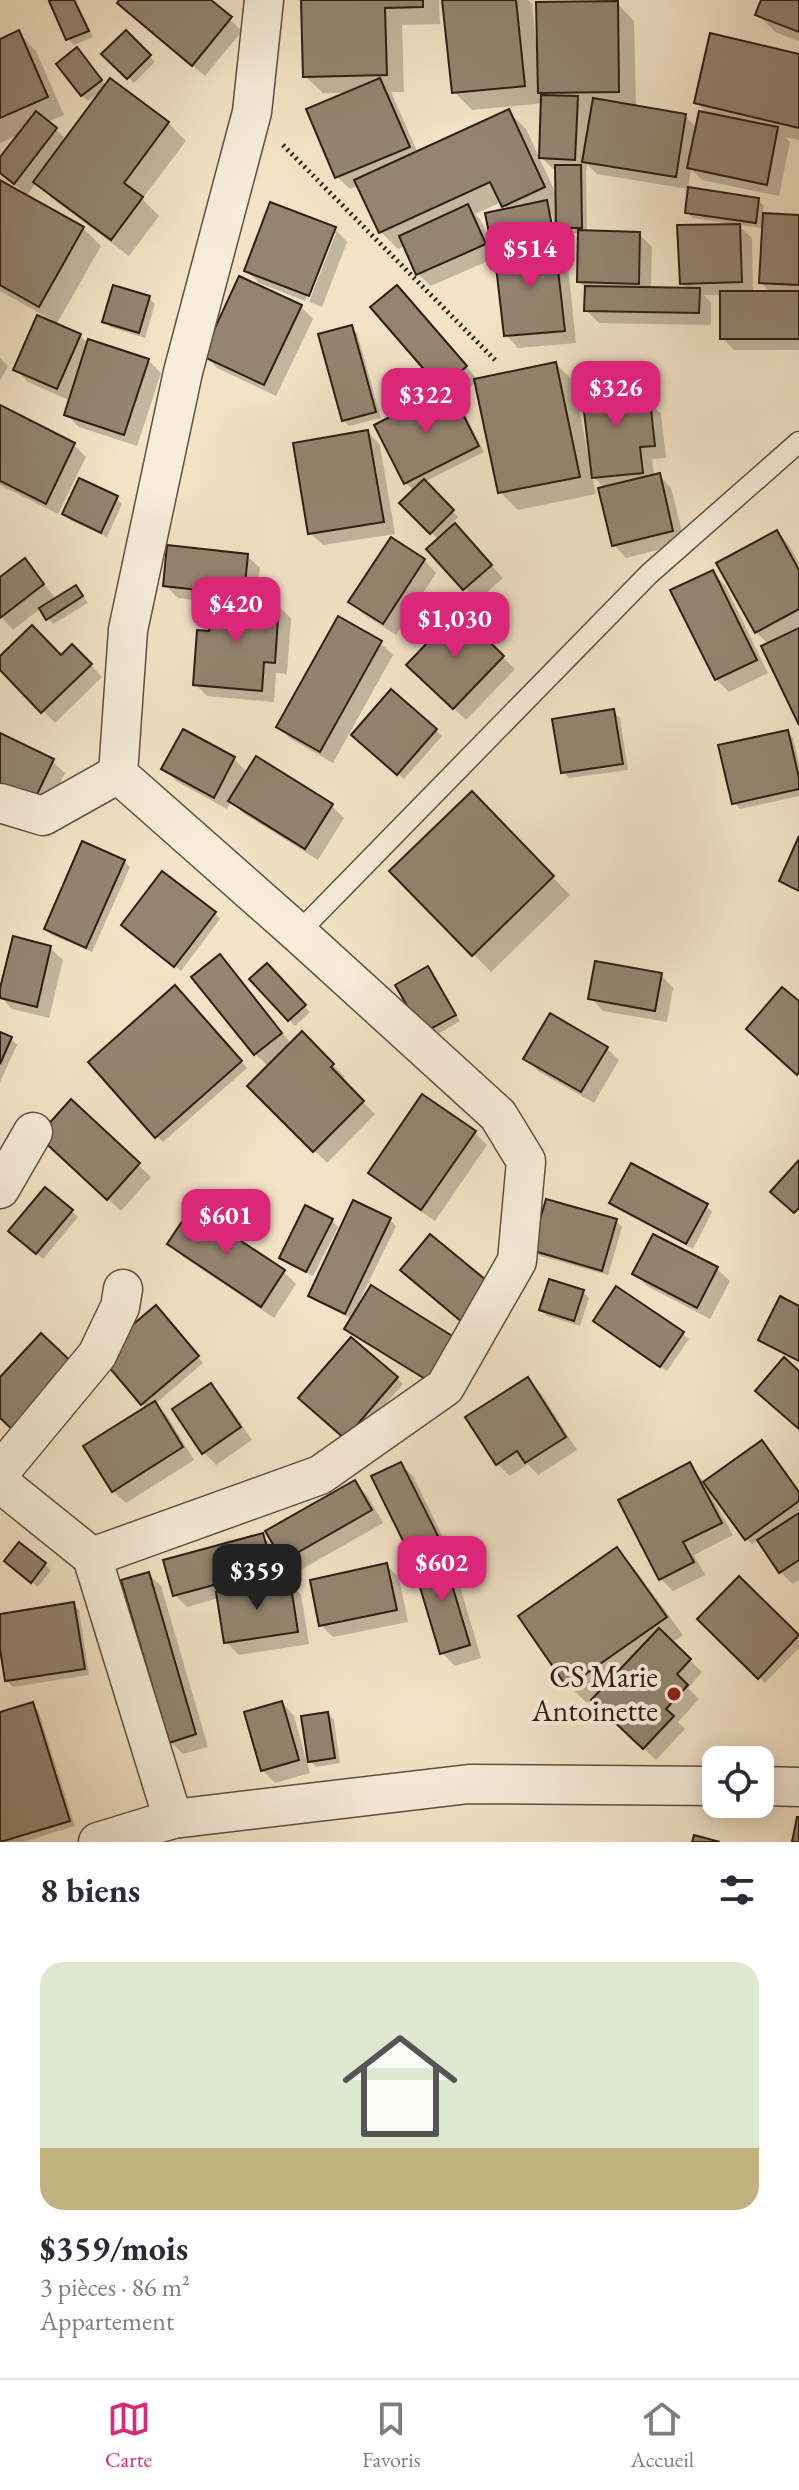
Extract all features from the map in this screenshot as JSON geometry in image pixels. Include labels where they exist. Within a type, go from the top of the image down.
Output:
[{"type":"street","points":[[118,774],[128,630],[183,372],[252,112],[264,0]]},
{"type":"street","points":[[0,803],[43,816],[118,774]]},
{"type":"street","points":[[92,1557],[320,1475],[445,1387],[517,1261],[526,1161],[498,1115],[118,774]]},
{"type":"street","points":[[0,1189],[33,1132]]},
{"type":"street","points":[[0,1472],[97,1355],[120,1307],[123,1289]]},
{"type":"street","points":[[0,1483],[92,1557],[173,1819]]},
{"type":"street","points":[[98,1842],[173,1819],[469,1784],[702,1786]]},
{"type":"street","points":[[774,1786],[799,1787]]},
{"type":"lane","points":[[298,933],[649,574],[799,442]]},
{"type":"path","points":[[252,112],[496,361]]},
{"type":"building","points":[[74,0],[89,31],[66,40],[49,1]]},
{"type":"building","points":[[119,0],[211,0],[232,17],[192,66],[117,3]]},
{"type":"building","points":[[301,0],[423,0],[423,7],[385,8],[387,75],[303,77]]},
{"type":"building","points":[[442,0],[516,0],[525,86],[452,93]]},
{"type":"building","points":[[761,0],[799,0],[799,32],[755,15]]},
{"type":"building","points":[[618,1],[619,92],[538,93],[536,2]]},
{"type":"building","points":[[19,30],[48,97],[0,118],[0,39]]},
{"type":"building","points":[[126,30],[151,55],[127,79],[101,54]]},
{"type":"building","points":[[710,33],[799,54],[799,128],[694,103]]},
{"type":"building","points":[[77,47],[102,80],[81,96],[56,64]]},
{"type":"building","points":[[110,78],[169,122],[124,183],[143,197],[111,240],[33,182]]},
{"type":"building","points":[[380,78],[410,147],[335,178],[306,109]]},
{"type":"building","points":[[541,95],[578,96],[575,160],[539,158]]},
{"type":"building","points":[[593,98],[686,114],[676,177],[582,162]]},
{"type":"building","points":[[509,109],[545,187],[502,207],[490,182],[379,233],[354,180]]},
{"type":"building","points":[[36,111],[57,128],[14,184],[0,173],[0,157]]},
{"type":"building","points":[[699,111],[778,127],[767,185],[687,168]]},
{"type":"building","points":[[555,165],[581,165],[582,228],[556,228]]},
{"type":"building","points":[[0,180],[84,227],[39,307],[0,285]]},
{"type":"building","points":[[688,187],[759,198],[756,223],[685,213]]},
{"type":"building","points":[[547,200],[553,231],[491,243],[485,213]]},
{"type":"building","points":[[270,202],[336,227],[309,296],[244,271]]},
{"type":"building","points":[[468,204],[486,244],[416,275],[399,236]]},
{"type":"building","points":[[763,213],[799,215],[799,285],[759,283]]},
{"type":"building","points":[[740,224],[742,282],[680,284],[677,225]]},
{"type":"building","points":[[578,230],[640,232],[639,284],[577,282]]},
{"type":"building","points":[[555,243],[565,331],[504,336],[494,249]]},
{"type":"building","points":[[239,276],[302,305],[264,385],[202,356]]},
{"type":"building","points":[[113,285],[150,296],[139,333],[102,322]]},
{"type":"building","points":[[397,285],[467,366],[441,389],[370,307]]},
{"type":"building","points":[[585,286],[700,288],[699,313],[584,311]]},
{"type":"building","points":[[720,291],[799,291],[799,339],[720,339]]},
{"type":"building","points":[[37,315],[81,334],[57,389],[13,370]]},
{"type":"building","points":[[352,325],[376,412],[342,421],[318,334]]},
{"type":"building","points":[[88,339],[149,359],[124,435],[64,415]]},
{"type":"building","points":[[556,362],[580,477],[498,493],[474,379]]},
{"type":"building","points":[[629,381],[632,401],[650,400],[655,446],[640,447],[643,473],[592,478],[581,387]]},
{"type":"building","points":[[449,387],[479,446],[404,484],[374,425]]},
{"type":"building","points":[[0,405],[75,443],[46,504],[0,481]]},
{"type":"building","points":[[368,430],[384,522],[308,534],[293,443]]},
{"type":"building","points":[[660,473],[673,531],[612,546],[598,488]]},
{"type":"building","points":[[79,478],[118,496],[101,533],[62,514]]},
{"type":"building","points":[[424,479],[454,510],[430,534],[399,503]]},
{"type":"building","points":[[455,523],[492,565],[463,590],[426,549]]},
{"type":"building","points":[[777,530],[799,570],[799,609],[755,633],[716,563]]},
{"type":"building","points":[[391,537],[425,559],[383,624],[348,602]]},
{"type":"building","points":[[167,545],[248,554],[244,595],[163,586]]},
{"type":"building","points":[[25,558],[44,584],[0,618],[0,577]]},
{"type":"building","points":[[713,570],[757,660],[715,680],[670,590]]},
{"type":"building","points":[[76,585],[83,596],[46,620],[39,608]]},
{"type":"building","points":[[212,598],[279,604],[275,663],[264,662],[262,691],[193,685],[197,630],[209,631]]},
{"type":"building","points":[[458,611],[504,656],[453,709],[406,665]]},
{"type":"building","points":[[338,616],[382,641],[320,752],[276,727]]},
{"type":"building","points":[[32,625],[61,655],[72,644],[92,664],[41,713],[0,670],[0,656]]},
{"type":"building","points":[[799,628],[799,725],[761,646]]},
{"type":"building","points":[[391,689],[437,729],[397,775],[351,735]]},
{"type":"building","points":[[614,709],[623,764],[561,773],[552,719]]},
{"type":"building","points":[[183,729],[235,757],[214,798],[161,769]]},
{"type":"building","points":[[788,730],[799,789],[732,804],[718,745]]},
{"type":"building","points":[[0,733],[54,759],[31,807],[0,792]]},
{"type":"building","points":[[256,756],[333,804],[305,849],[228,801]]},
{"type":"building","points":[[472,791],[554,876],[472,956],[389,871]]},
{"type":"building","points":[[799,836],[799,891],[779,881]]},
{"type":"building","points":[[82,841],[125,860],[86,948],[44,929]]},
{"type":"building","points":[[162,871],[216,912],[174,967],[121,925]]},
{"type":"building","points":[[13,936],[51,946],[37,1007],[0,998]]},
{"type":"building","points":[[220,954],[282,1033],[254,1055],[191,977]]},
{"type":"building","points":[[595,961],[662,973],[655,1011],[588,999]]},
{"type":"building","points":[[267,963],[306,1005],[288,1021],[249,979]]},
{"type":"building","points":[[428,966],[456,1015],[423,1033],[395,985]]},
{"type":"building","points":[[175,985],[242,1061],[155,1138],[88,1062]]},
{"type":"building","points":[[782,987],[799,1001],[797,1075],[746,1029]]},
{"type":"building","points":[[550,1013],[608,1047],[581,1092],[523,1059]]},
{"type":"building","points":[[302,1031],[364,1101],[313,1152],[247,1086]]},
{"type":"building","points":[[0,1032],[12,1037],[0,1064]]},
{"type":"building","points":[[422,1094],[476,1131],[421,1210],[368,1173]]},
{"type":"building","points":[[71,1099],[140,1163],[107,1200],[38,1136]]},
{"type":"building","points":[[799,1160],[799,1208],[794,1213],[770,1192]]},
{"type":"building","points":[[631,1163],[708,1204],[686,1244],[609,1203]]},
{"type":"building","points":[[45,1187],[73,1210],[36,1254],[8,1231]]},
{"type":"building","points":[[546,1199],[617,1219],[602,1271],[531,1250]]},
{"type":"building","points":[[353,1200],[391,1218],[345,1314],[308,1296]]},
{"type":"building","points":[[305,1205],[333,1219],[306,1272],[279,1258]]},
{"type":"building","points":[[191,1208],[285,1270],[261,1307],[167,1244]]},
{"type":"building","points":[[430,1234],[492,1285],[462,1322],[400,1270]]},
{"type":"building","points":[[653,1234],[718,1267],[697,1308],[632,1274]]},
{"type":"building","points":[[549,1279],[584,1290],[574,1321],[539,1310]]},
{"type":"building","points":[[371,1285],[457,1339],[430,1382],[344,1329]]},
{"type":"building","points":[[616,1286],[684,1332],[660,1367],[593,1321]]},
{"type":"building","points":[[780,1296],[799,1306],[799,1361],[758,1340]]},
{"type":"building","points":[[156,1305],[199,1356],[141,1405],[98,1354]]},
{"type":"building","points":[[41,1333],[77,1367],[16,1433],[0,1418],[0,1377]]},
{"type":"building","points":[[351,1337],[398,1377],[345,1439],[298,1398]]},
{"type":"building","points":[[784,1357],[799,1371],[799,1429],[755,1391]]},
{"type":"building","points":[[528,1377],[566,1437],[525,1463],[517,1451],[496,1465],[465,1417]]},
{"type":"building","points":[[211,1383],[241,1427],[202,1454],[172,1409]]},
{"type":"building","points":[[155,1401],[183,1447],[112,1492],[83,1446]]},
{"type":"building","points":[[762,1440],[799,1492],[799,1501],[745,1540],[703,1482]]},
{"type":"building","points":[[401,1462],[438,1536],[408,1551],[371,1476]]},
{"type":"building","points":[[690,1462],[722,1523],[683,1542],[694,1562],[659,1580],[618,1500]]},
{"type":"building","points":[[355,1480],[372,1510],[283,1561],[265,1531]]},
{"type":"building","points":[[799,1513],[799,1560],[779,1573],[757,1540]]},
{"type":"building","points":[[263,1533],[273,1569],[173,1596],[163,1560]]},
{"type":"building","points":[[19,1542],[46,1563],[31,1583],[4,1561]]},
{"type":"building","points":[[617,1547],[667,1617],[567,1687],[518,1616]]},
{"type":"building","points":[[443,1555],[470,1645],[440,1654],[413,1564]]},
{"type":"building","points":[[387,1563],[397,1610],[319,1626],[310,1580]]},
{"type":"building","points":[[149,1572],[196,1734],[169,1743],[121,1580]]},
{"type":"building","points":[[739,1576],[799,1635],[758,1679],[697,1619]]},
{"type":"building","points":[[290,1580],[298,1632],[224,1643],[216,1592]]},
{"type":"building","points":[[74,1602],[85,1669],[5,1681],[0,1649],[0,1614]]},
{"type":"building","points":[[659,1628],[691,1659],[677,1674],[688,1685],[666,1709],[674,1716],[643,1749],[591,1700]]},
{"type":"building","points":[[282,1701],[299,1760],[261,1771],[244,1712]]},
{"type":"building","points":[[33,1702],[70,1821],[0,1842],[0,1712]]},
{"type":"building","points":[[328,1712],[335,1758],[308,1762],[301,1716]]},
{"type":"building","points":[[797,1817],[799,1842],[792,1842]]},
{"type":"building","points":[[694,1835],[720,1842],[692,1842]]},
{"type":"place","name":"CS Marie Antoinette","points":[[674,1694]]}]
